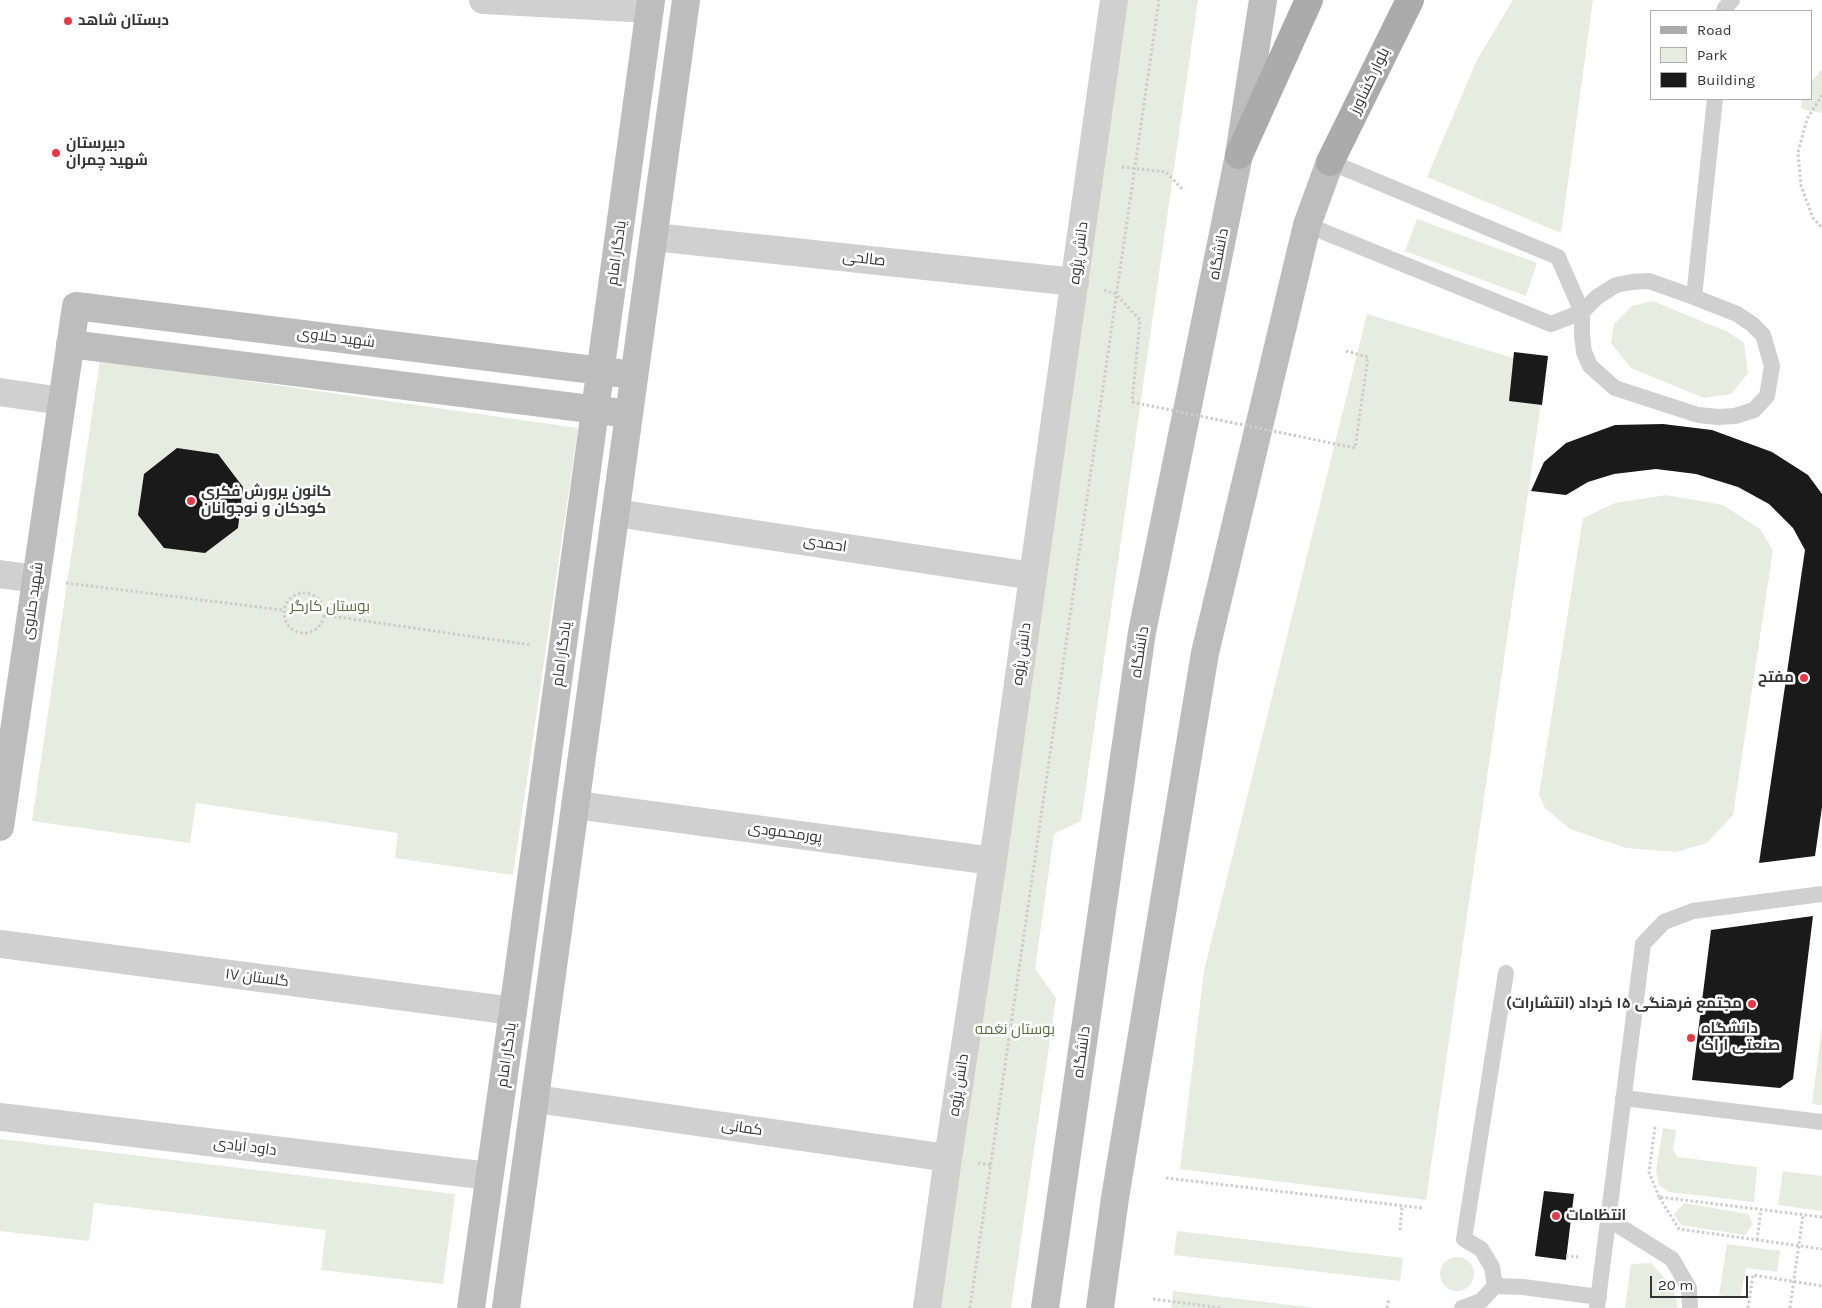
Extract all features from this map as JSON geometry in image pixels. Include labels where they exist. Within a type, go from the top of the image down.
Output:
[{"type":"main road","points":[[1238,155],[1309,0]]},
{"type":"main road","name":"بلوار کشاورز","points":[[1330,162],[1410,0]]},
{"type":"street","points":[[483,0],[651,5]]},
{"type":"street","points":[[506,1308],[686,0]]},
{"type":"street","name":"دانش پژوه","points":[[927,1308],[994,861],[1114,0]]},
{"type":"street","name":"دانشگاه","points":[[1045,1308],[1142,632],[1238,155],[1263,0]]},
{"type":"street","name":"یادگار امام","points":[[471,1308],[651,5]]},
{"type":"street","points":[[1100,1308],[1115,1198],[1205,653],[1307,225],[1330,162]]},
{"type":"street","name":"صالحی","points":[[654,237],[1074,282]]},
{"type":"street","name":"شهید حلاوی","points":[[0,827],[3,782],[36,579],[76,306],[635,375]]},
{"type":"street","points":[[314,374],[318,336]]},
{"type":"street","points":[[70,344],[629,415]]},
{"type":"street","points":[[0,392],[62,401]]},
{"type":"street","name":"احمدی","points":[[616,513],[1033,576]]},
{"type":"street","points":[[0,574],[36,579]]},
{"type":"street","name":"پورمحمودی","points":[[576,804],[994,861]]},
{"type":"street","name":"گلستان ۱۷","points":[[0,944],[513,1011]]},
{"type":"street","name":"کمانی","points":[[536,1099],[948,1158]]},
{"type":"street","name":"داود آبادی","points":[[0,1117],[489,1176]]},
{"type":"lane","points":[[1724,10],[1732,0]]},
{"type":"lane","points":[[1694,298],[1715,100]]},
{"type":"lane","points":[[1307,225],[1551,324],[1582,312],[1597,297],[1616,285],[1650,281],[1738,314],[1752,324],[1763,336],[1772,366],[1767,396],[1754,410],[1735,416],[1718,417],[1698,415],[1615,388],[1590,366],[1584,352],[1582,312],[1558,257],[1330,162]]},
{"type":"lane","points":[[1462,1308],[1481,1301],[1495,1286],[1523,1287],[1598,1303],[1642,944],[1664,922],[1693,910],[1822,894]]},
{"type":"lane","points":[[1495,1286],[1492,1267],[1481,1249],[1464,1239],[1506,973]]},
{"type":"lane","points":[[1623,1098],[1822,1122]]},
{"type":"lane","points":[[1608,1219],[1672,1259],[1689,1288],[1690,1308]]},
{"type":"path","points":[[970,1308],[1159,0]]},
{"type":"path","points":[[1822,95],[1806,119],[1798,152],[1801,186],[1813,218],[1822,228]]},
{"type":"path","points":[[1092,163],[1166,172],[1184,191]]},
{"type":"path","points":[[1116,294],[1140,320],[1132,402],[1355,448],[1368,357],[1346,351]]},
{"type":"path","points":[[36,579],[283,610]]},
{"type":"path","points":[[311,594],[318,598],[323,606],[324,615],[321,624],[315,631],[306,634],[296,633],[288,628],[284,620],[283,610],[286,602],[293,595],[311,594]]},
{"type":"path","points":[[324,615],[562,649]]},
{"type":"path","points":[[1657,1118],[1649,1172],[1659,1197],[1680,1229],[1822,1248]]},
{"type":"path","points":[[1166,1178],[1422,1208]]},
{"type":"path","points":[[1659,1197],[1822,1217]]},
{"type":"path","points":[[1400,1230],[1402,1206]]},
{"type":"path","points":[[1757,1240],[1761,1210]]},
{"type":"path","points":[[1790,1308],[1803,1214]]},
{"type":"path","points":[[1566,1256],[1584,1258]]},
{"type":"path","points":[[1748,1308],[1753,1275],[1822,1286]]},
{"type":"path","points":[[1153,1299],[1222,1308]]},
{"type":"path","points":[[1388,1308],[1389,1299]]},
{"type":"green space","name":"بوستان نغمه","points":[[1127,0],[1198,0],[1081,821],[1054,834],[1035,969],[1056,998],[1011,1308],[939,1308]]},
{"type":"green space","points":[[1513,0],[1593,0],[1561,233],[1427,177],[1477,60]]},
{"type":"green space","points":[[1822,69],[1822,113],[1801,109],[1802,100],[1812,100],[1812,81]]},
{"type":"green space","points":[[1417,219],[1537,263],[1526,296],[1405,251]]},
{"type":"green space","points":[[1653,301],[1728,332],[1744,343],[1748,373],[1731,394],[1704,398],[1631,368],[1611,343],[1614,324],[1632,306]]},
{"type":"green space","points":[[1367,314],[1546,368],[1426,1200],[1180,1169],[1204,971]]},
{"type":"green space","name":"بوستان کارگر","points":[[100,360],[578,428],[513,875],[395,858],[398,833],[196,803],[190,843],[32,821]]},
{"type":"green space","points":[[1666,495],[1723,505],[1760,529],[1773,550],[1733,815],[1707,843],[1676,852],[1626,848],[1570,829],[1545,808],[1539,795],[1583,518],[1615,503]]},
{"type":"green space","points":[[1822,1026],[1822,1105],[1812,1104]]},
{"type":"green space","points":[[1663,1128],[1676,1130],[1673,1149],[1677,1157],[1757,1167],[1754,1202],[1669,1192],[1659,1185],[1656,1171]]},
{"type":"green space","points":[[0,1139],[455,1194],[443,1284],[321,1270],[326,1230],[94,1203],[89,1241],[0,1231]]},
{"type":"green space","points":[[1783,1171],[1822,1176],[1822,1211],[1778,1205]]},
{"type":"green space","points":[[1684,1203],[1748,1214],[1753,1224],[1745,1235],[1681,1225],[1674,1214]]},
{"type":"green space","points":[[1177,1231],[1403,1258],[1400,1281],[1174,1255]]},
{"type":"green space","points":[[1727,1244],[1780,1251],[1777,1272],[1746,1268],[1740,1299],[1719,1295]]},
{"type":"green space","points":[[1457,1257],[1464,1258],[1469,1262],[1473,1267],[1473,1281],[1469,1286],[1464,1290],[1457,1291],[1450,1290],[1445,1286],[1441,1281],[1440,1274],[1441,1267],[1445,1262],[1450,1258]]},
{"type":"green space","points":[[1651,1263],[1673,1288],[1678,1308],[1625,1308],[1631,1264]]},
{"type":"green space","points":[[1173,1291],[1315,1308],[1171,1308]]},
{"type":"building","points":[[1514,352],[1548,356],[1542,405],[1509,401]]},
{"type":"building","name":"مفتح","points":[[1663,424],[1712,430],[1772,452],[1808,475],[1822,494],[1822,807],[1815,856],[1759,863],[1805,550],[1793,528],[1769,504],[1738,487],[1696,474],[1656,469],[1614,474],[1588,482],[1566,495],[1531,491],[1544,462],[1566,443],[1615,425]]},
{"type":"building","name":"کانون پرورش فکری کودکان و نوجوانان","points":[[177,448],[218,454],[243,487],[238,528],[205,553],[164,548],[138,515],[144,474]]},
{"type":"building","name":"مجتمع فرهنگی ۱۵ خرداد (انتشارات)","points":[[1813,916],[1793,1079],[1780,1088],[1692,1080],[1711,930]]},
{"type":"building","name":"انتظامات","points":[[1544,1191],[1574,1194],[1566,1260],[1535,1256]]},
{"type":"place","name":"دبستان شاهد","points":[[68,21]]},
{"type":"place","name":"دبیرستان شهید چمران","points":[[56,153]]},
{"type":"place","name":"کانون پرورش فکری کودکان و نوجوانان","points":[[191,501]]},
{"type":"place","name":"مفتح","points":[[1804,678]]},
{"type":"place","name":"مجتمع فرهنگی ۱۵ خرداد (انتشارات)","points":[[1752,1004]]},
{"type":"place","name":"دانشگاه صنعتی اراک","points":[[1691,1038]]},
{"type":"place","name":"انتظامات","points":[[1556,1216]]}]
